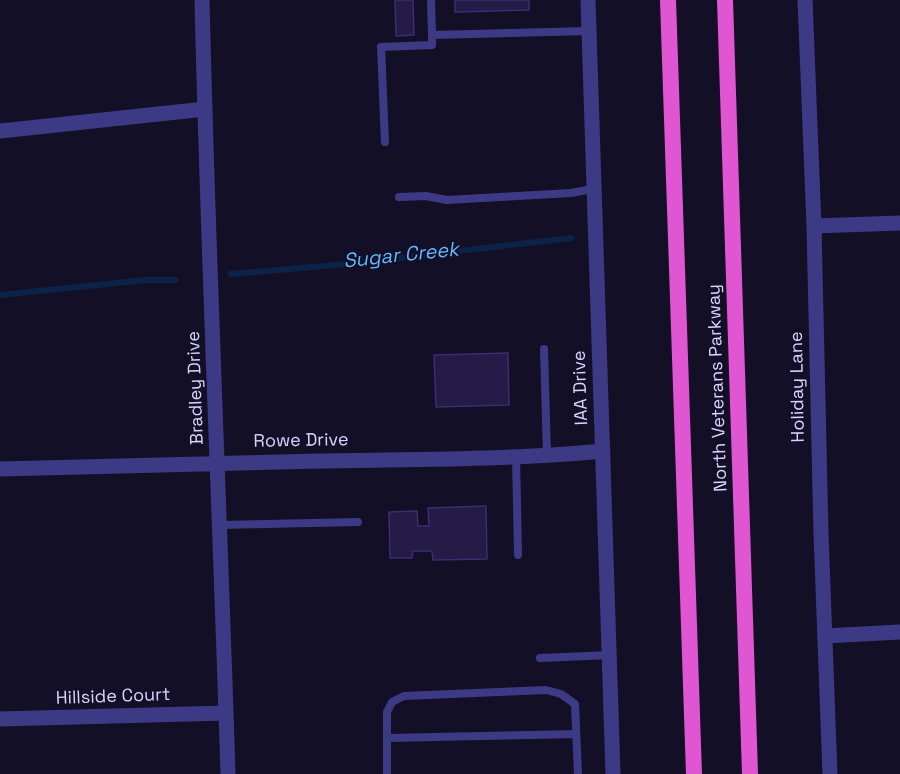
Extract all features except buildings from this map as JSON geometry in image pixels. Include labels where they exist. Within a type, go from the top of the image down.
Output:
[{"type":"highway","name":"North Veterans Parkway","points":[[668,0],[694,774]]},
{"type":"highway","name":"North Veterans Parkway","points":[[724,0],[750,774]]},
{"type":"street","name":"Bradley Drive","points":[[202,0],[228,774]]},
{"type":"street","name":"IAA Drive","points":[[588,0],[613,774]]},
{"type":"street","name":"Holiday Lane","points":[[805,0],[830,774]]},
{"type":"street","points":[[0,131],[205,109]]},
{"type":"street","points":[[814,226],[900,222]]},
{"type":"street","name":"Rowe Drive","points":[[0,470],[516,457],[603,451]]},
{"type":"street","points":[[825,636],[900,632]]},
{"type":"street","name":"Hillside Court","points":[[0,719],[226,713]]},
{"type":"lane","points":[[386,142],[381,47],[432,45],[431,0]]},
{"type":"lane","points":[[432,35],[589,31]]},
{"type":"lane","points":[[399,197],[426,196],[447,200],[571,193],[593,189]]},
{"type":"lane","points":[[544,349],[547,456]]},
{"type":"lane","points":[[516,457],[518,555]]},
{"type":"lane","points":[[220,525],[358,522]]},
{"type":"lane","points":[[540,658],[610,655]]},
{"type":"lane","points":[[387,774],[387,712],[392,702],[404,696],[546,690],[561,694],[575,704],[578,774]]},
{"type":"lane","points":[[387,738],[576,734]]},
{"type":"waterway","name":"Sugar Creek","points":[[231,274],[347,264],[571,238]]},
{"type":"waterway","name":"Sugar Creek","points":[[0,295],[146,280],[176,280]]}]
